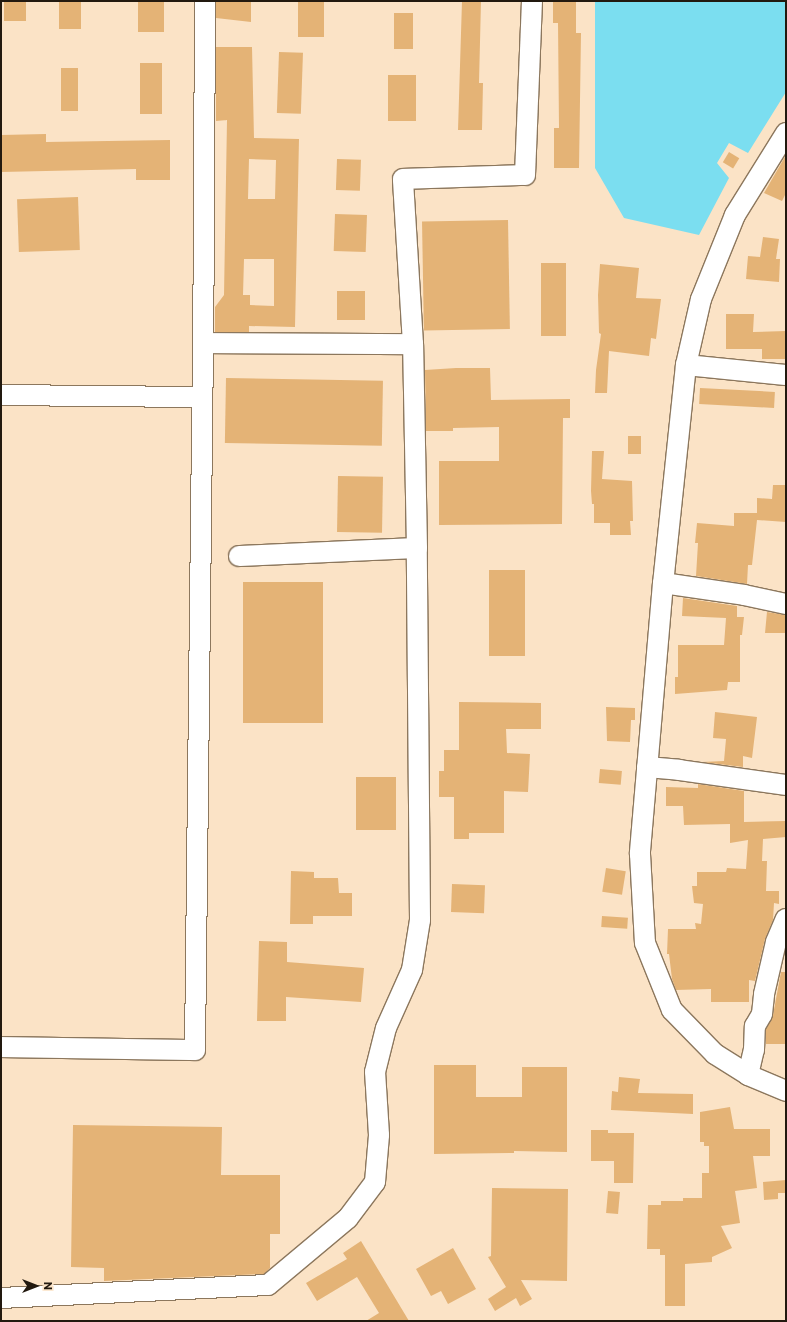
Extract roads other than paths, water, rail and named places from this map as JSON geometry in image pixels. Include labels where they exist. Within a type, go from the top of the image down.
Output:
[{"type":"street","points":[[1,1047],[195,1050],[203,343],[205,1]]},
{"type":"street","points":[[1,1298],[268,1285],[348,1218],[374,1182],[379,1135],[375,1072],[386,1028],[412,970],[420,920],[417,548],[413,344],[403,179],[525,175],[532,1]]},
{"type":"street","points":[[786,133],[735,215],[701,299],[686,365],[663,583],[640,854],[645,944],[672,1010],[715,1054],[748,1075],[786,1092]]},
{"type":"street","points":[[203,343],[413,344]]},
{"type":"street","points":[[686,365],[786,375]]},
{"type":"street","points":[[1,395],[202,396]]},
{"type":"street","points":[[239,556],[417,548]]},
{"type":"street","points":[[663,583],[744,595],[786,604]]},
{"type":"street","points":[[647,767],[786,785]]},
{"type":"street","points":[[748,1075],[754,1050],[755,1026],[762,1014],[764,994],[776,942],[786,919]]},
{"type":"water","points":[[595,1],[786,1],[786,92],[748,153],[729,143],[717,163],[729,178],[699,235],[624,218],[595,168]]}]
